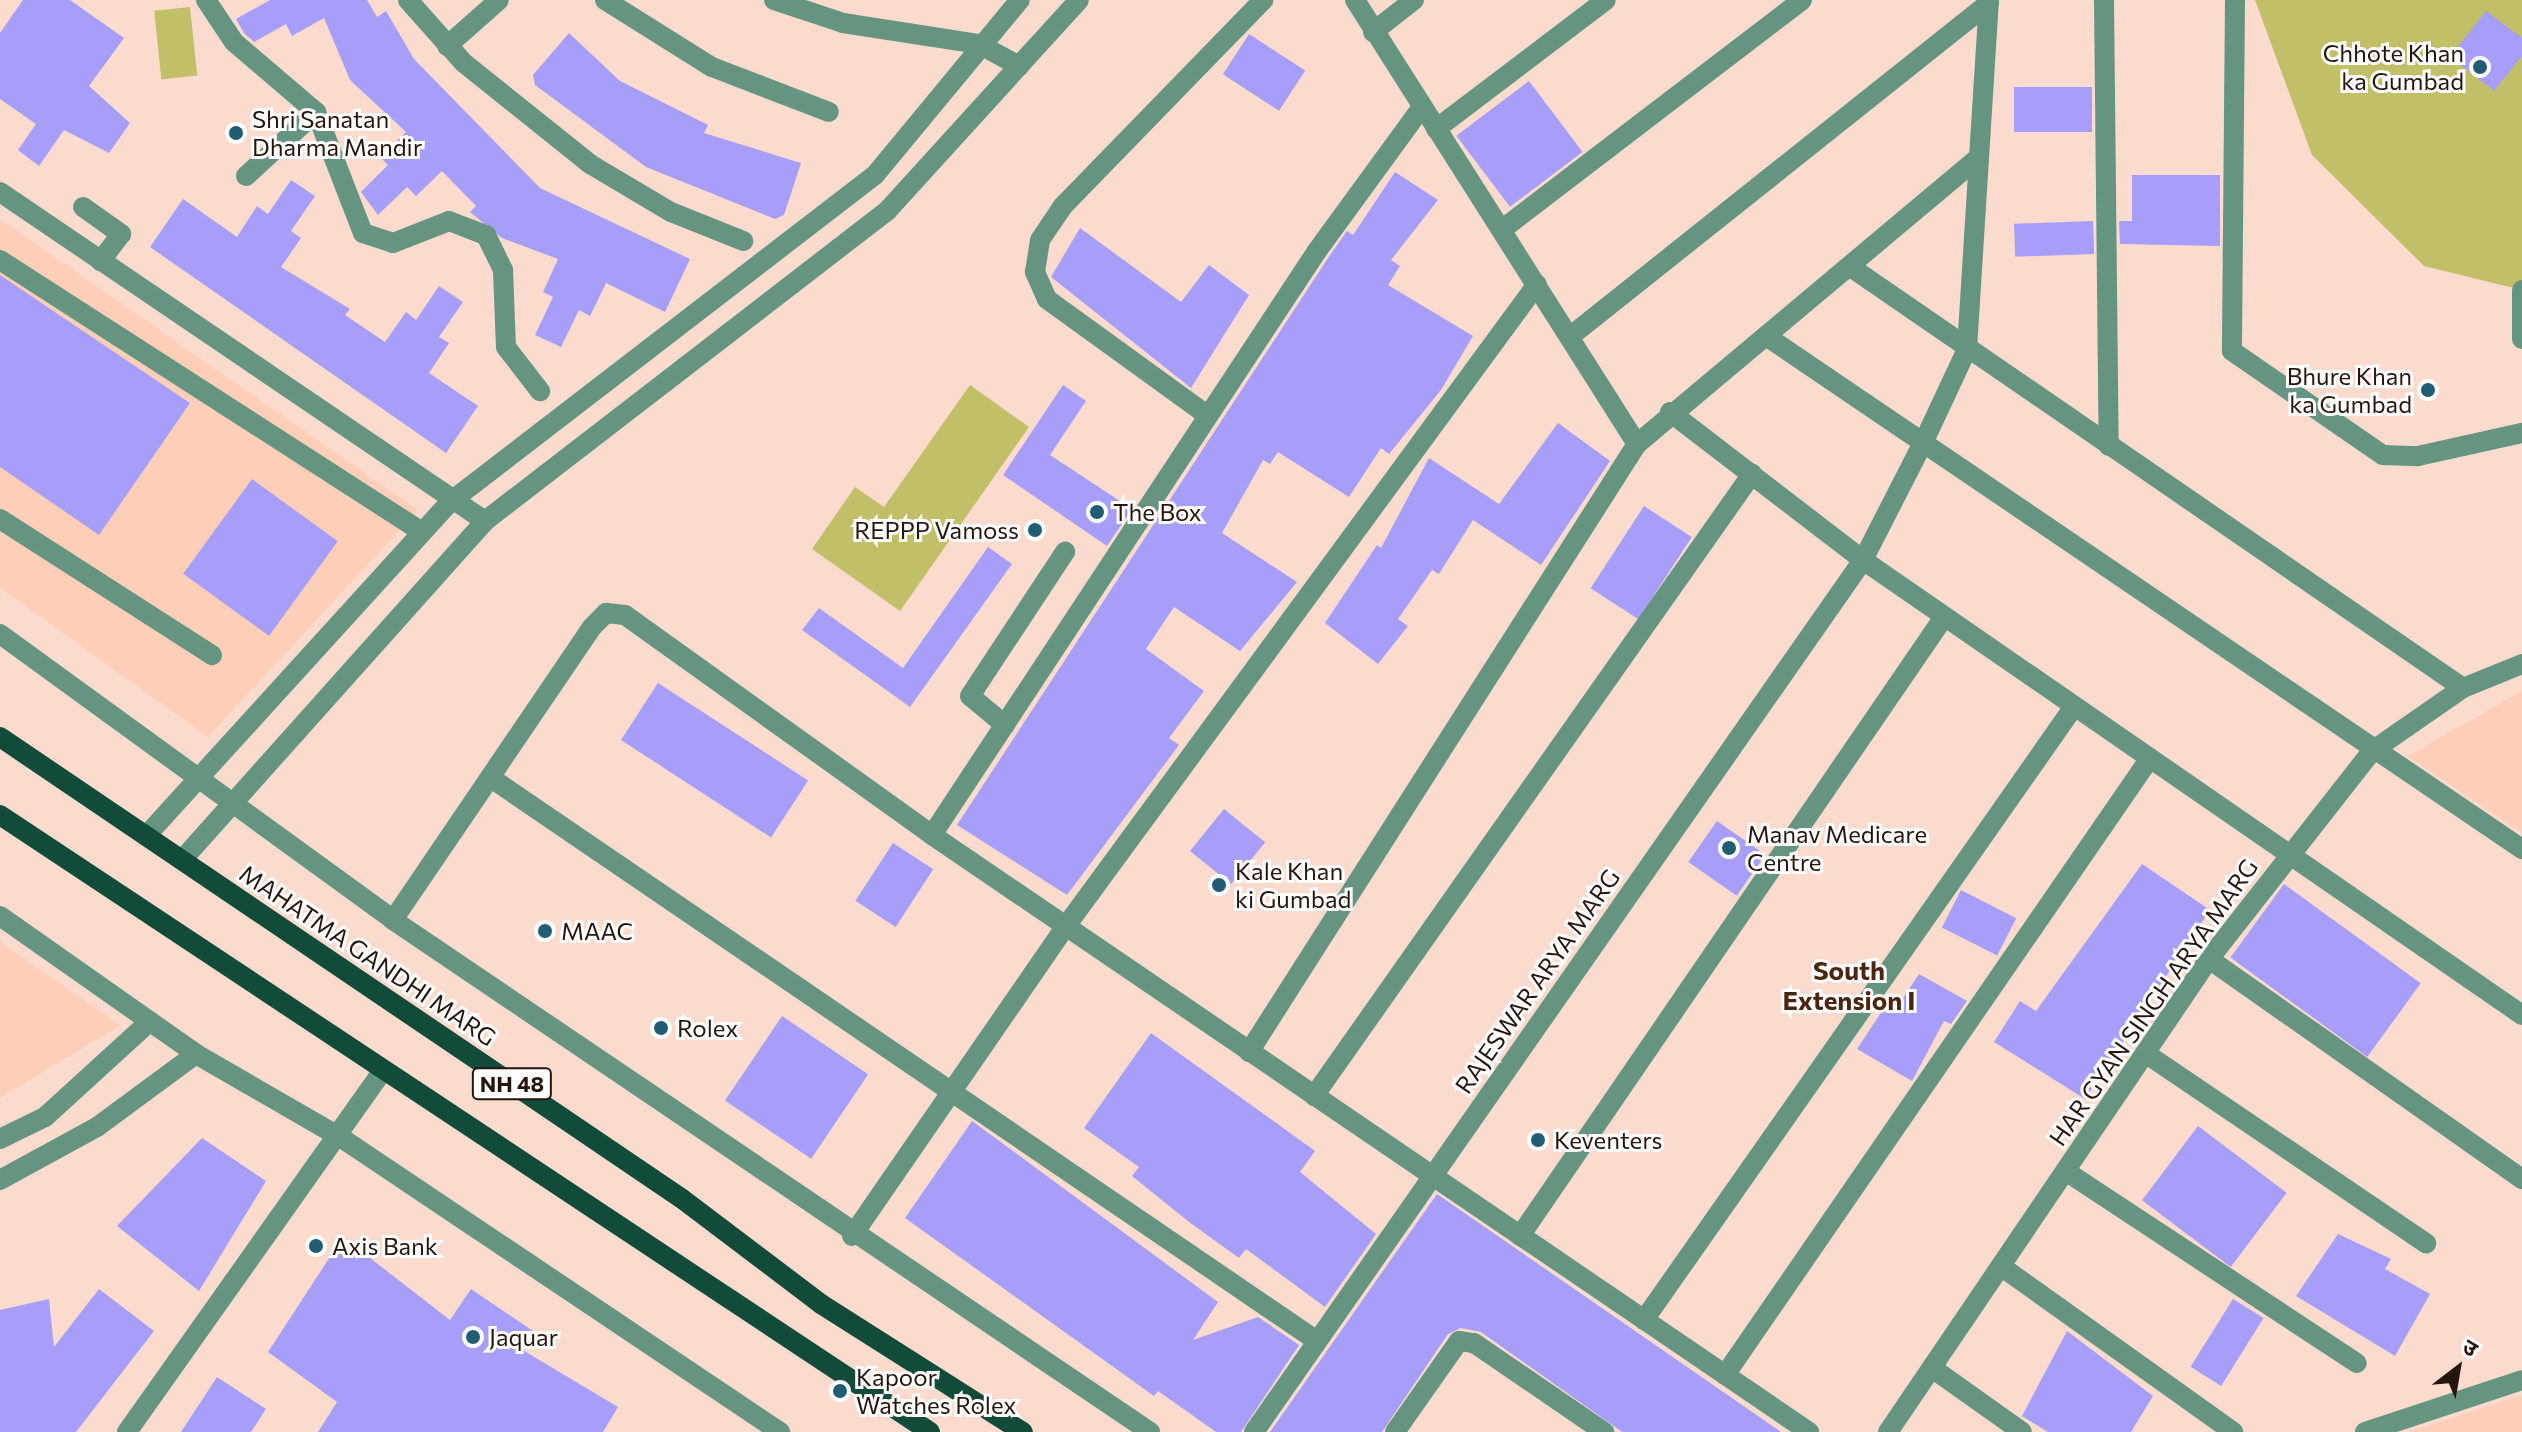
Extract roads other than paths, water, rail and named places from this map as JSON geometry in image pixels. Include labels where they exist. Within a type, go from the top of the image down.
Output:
[{"type":"main road","name":"MAHATMA GANDHI MARG","points":[[0,737],[681,1198],[821,1304],[1023,1432]]},
{"type":"main road","name":"NH 48","points":[[0,815],[382,1072],[726,1290],[930,1432]]},
{"type":"street","points":[[206,0],[234,42],[316,112],[363,233],[393,243],[449,221],[486,235],[503,270],[506,347],[540,391]]},
{"type":"street","points":[[408,0],[447,46],[590,164],[671,212],[743,241]]},
{"type":"street","points":[[447,46],[499,0]]},
{"type":"street","points":[[605,0],[712,67],[829,112]]},
{"type":"street","points":[[774,0],[843,23],[979,44],[1019,66]]},
{"type":"street","points":[[146,836],[450,502],[875,175],[979,44],[1020,0]]},
{"type":"street","points":[[182,860],[485,521],[887,211],[1079,0]]},
{"type":"street","points":[[1207,415],[1047,299],[1035,272],[1040,240],[1062,207],[1263,0]]},
{"type":"street","points":[[1355,0],[1572,335],[1637,444]]},
{"type":"street","points":[[1373,32],[1414,0]]},
{"type":"street","points":[[1436,129],[1606,0]]},
{"type":"street","points":[[1504,228],[1802,0]]},
{"type":"street","points":[[2104,0],[2109,446]]},
{"type":"street","points":[[2235,0],[2232,351],[2383,455],[2418,456],[2522,433]]},
{"type":"street","points":[[1967,349],[1989,2]]},
{"type":"street","points":[[1572,335],[1989,2]]},
{"type":"street","points":[[932,835],[1207,415],[1422,107]]},
{"type":"street","points":[[246,176],[316,112]]},
{"type":"street","points":[[1249,1052],[1637,444],[1670,412],[1852,268],[1979,157]]},
{"type":"street","points":[[0,192],[450,502],[485,521]]},
{"type":"street","points":[[83,207],[121,234],[101,261]]},
{"type":"street","points":[[0,260],[422,532]]},
{"type":"street","points":[[1852,268],[2463,688]]},
{"type":"street","points":[[852,1236],[949,1091],[1066,926],[1537,284]]},
{"type":"street","points":[[2522,290],[2522,339]]},
{"type":"street","points":[[1766,336],[1924,441],[2372,751],[2522,849]]},
{"type":"street","name":"RAJESWAR ARYA MARG","points":[[1254,1432],[1863,560],[1967,349]]},
{"type":"street","points":[[1670,412],[1863,560],[2285,858],[2522,1015]]},
{"type":"street","points":[[1314,1096],[1752,474]]},
{"type":"street","points":[[0,519],[212,655]]},
{"type":"street","points":[[1005,725],[970,696],[1065,552]]},
{"type":"street","points":[[393,920],[494,780],[592,627],[606,613],[625,615],[932,835],[1809,1432]]},
{"type":"street","points":[[1520,1236],[1944,617]]},
{"type":"street","points":[[0,634],[235,799],[393,920],[852,1236],[1150,1432]]},
{"type":"street","name":"HAR GYAN SINGH ARYA MARG","points":[[1888,1432],[2148,1055],[2209,959],[2285,858],[2372,751],[2463,688],[2522,664]]},
{"type":"street","points":[[1644,1320],[2073,708]]},
{"type":"street","points":[[1725,1375],[2148,761]]},
{"type":"street","points":[[494,780],[1317,1341]]},
{"type":"street","points":[[0,916],[196,1054],[340,1137],[780,1432]]},
{"type":"street","points":[[2209,959],[2522,1179]]},
{"type":"street","points":[[0,1139],[45,1117],[150,1021]]},
{"type":"street","points":[[0,1180],[97,1127],[196,1054]]},
{"type":"street","points":[[2148,1055],[2426,1243]]},
{"type":"street","points":[[127,1432],[340,1137],[382,1072]]},
{"type":"street","points":[[2067,1172],[2357,1363]]},
{"type":"street","points":[[2002,1267],[2233,1432]]},
{"type":"street","points":[[1395,1432],[1459,1341],[1474,1343],[1604,1432]]},
{"type":"street","points":[[1932,1368],[2022,1432]]},
{"type":"street","points":[[2365,1432],[2522,1380]]},
{"type":"place","name":"Chhote Khan ka Gumbad","points":[[2480,67]]},
{"type":"place","name":"Shri Sanatan Dharma Mandir","points":[[236,133]]},
{"type":"place","name":"Bhure Khan ka Gumbad","points":[[2428,390]]},
{"type":"place","name":"The Box","points":[[1097,512]]},
{"type":"place","name":"REPPP Vamoss","points":[[1035,530]]},
{"type":"place","name":"Manav Medicare Centre","points":[[1729,848]]},
{"type":"place","name":"Kale Khan ki Gumbad","points":[[1219,885]]},
{"type":"place","name":"MAAC","points":[[545,931]]},
{"type":"place","name":"Rolex","points":[[661,1028]]},
{"type":"place","name":"Keventers","points":[[1538,1140]]},
{"type":"place","name":"Axis Bank","points":[[316,1246]]},
{"type":"place","name":"Jaquar","points":[[473,1337]]},
{"type":"place","name":"Kapoor Watches Rolex","points":[[840,1391]]},
{"type":"district","name":"South Extension I","points":[[1849,985]]}]
